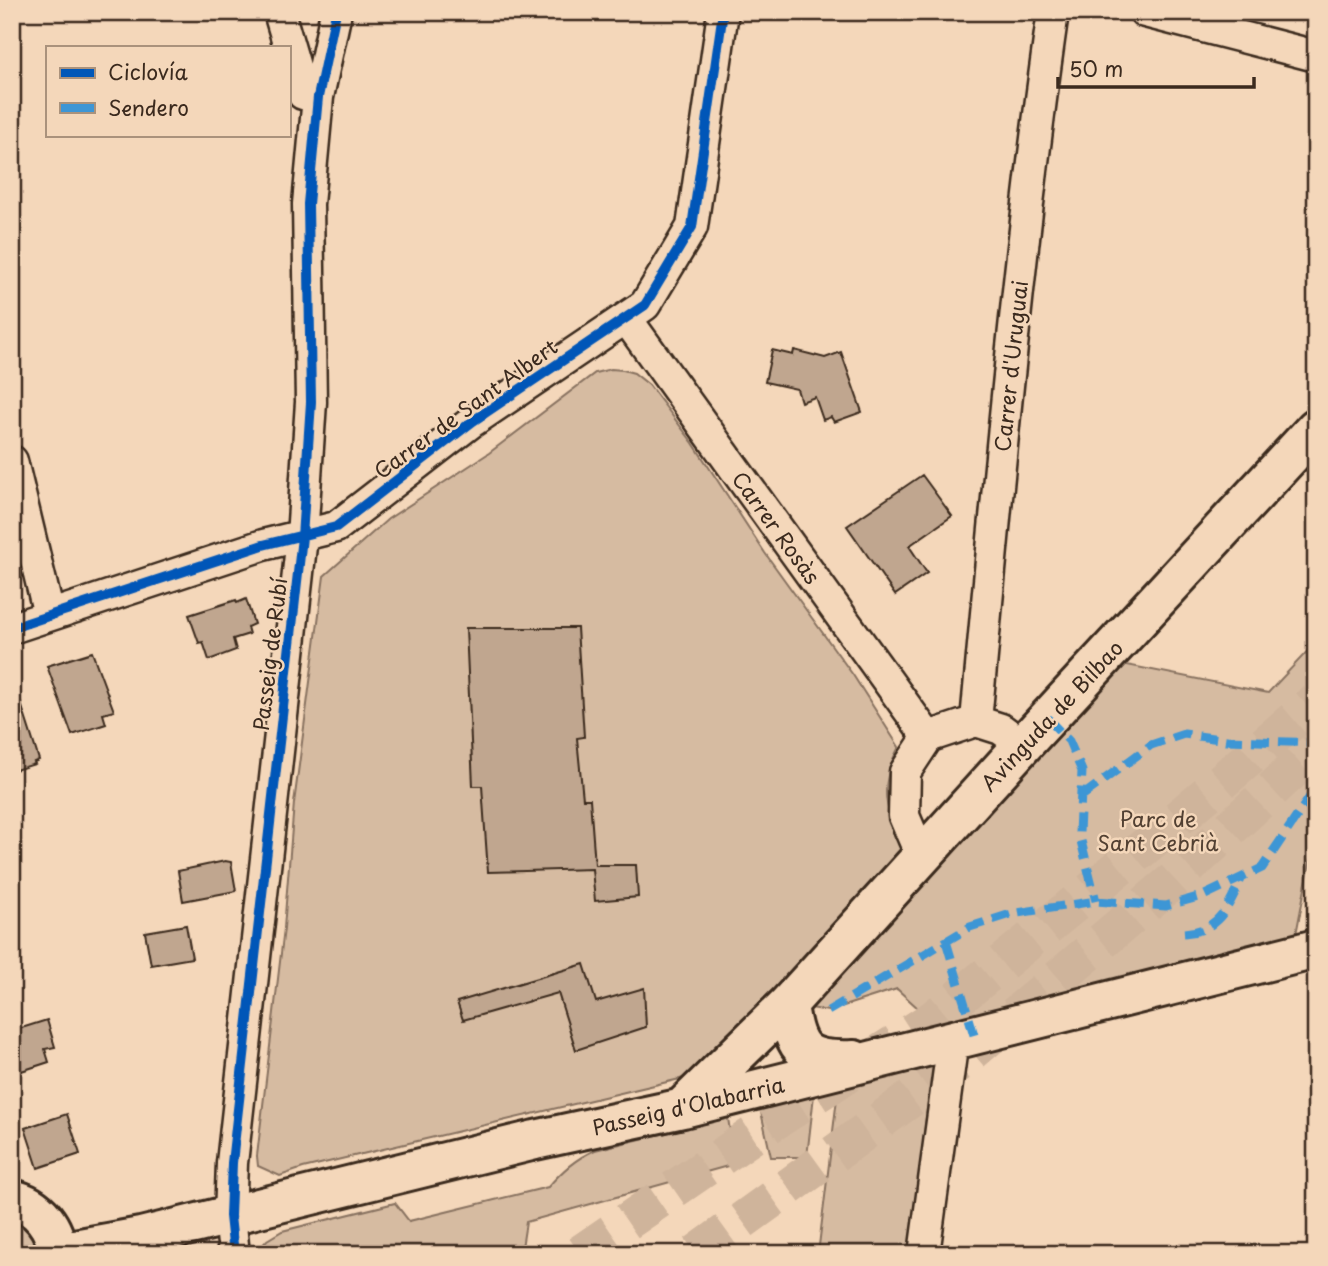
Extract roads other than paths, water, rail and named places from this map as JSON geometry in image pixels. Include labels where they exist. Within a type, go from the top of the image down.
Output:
[{"type":"main road","name":"Avinguda de Bilbao","points":[[683,1108],[788,1004],[1316,428]]},
{"type":"main road","name":"Passeig d'Olabarria","points":[[58,1253],[144,1245],[230,1216],[535,1140],[683,1108],[1316,949]]},
{"type":"main road","points":[[788,1004],[791,1029],[796,1041],[816,1058],[830,1061],[877,1059]]},
{"type":"main road","points":[[758,1089],[788,1004]]},
{"type":"main road","points":[[12,1199],[36,1209],[48,1222],[56,1238],[58,1253]]},
{"type":"street","points":[[279,12],[289,46]]},
{"type":"street","name":"Passeig de Rubí","points":[[234,1254],[230,1216],[232,1163],[302,537],[311,402],[308,204],[318,97],[336,12]]},
{"type":"street","name":"Carrer de Sant Albert","points":[[12,628],[263,545],[336,527],[472,421],[645,305],[692,227],[723,12]]},
{"type":"street","name":"Carrer d'Uruguai","points":[[976,721],[1015,312],[1033,153],[1053,12]]},
{"type":"street","points":[[1145,12],[1314,49]]},
{"type":"street","points":[[290,50],[303,94],[318,97]]},
{"type":"street","name":"Carrer Rosàs","points":[[626,318],[928,737]]},
{"type":"street","points":[[12,461],[50,615]]},
{"type":"street","points":[[922,858],[904,816],[905,772],[928,737],[976,721],[1001,730],[1023,745]]},
{"type":"street","points":[[924,1254],[953,1040]]},
{"type":"tunnel","points":[[580,1254],[750,1137],[933,1019],[1148,844],[1316,701]]},
{"type":"tunnel","points":[[696,1254],[953,1068],[1173,881],[1316,749]]},
{"type":"park label","name":"Parc de Sant Cebrià","points":[[1158,830]]}]
